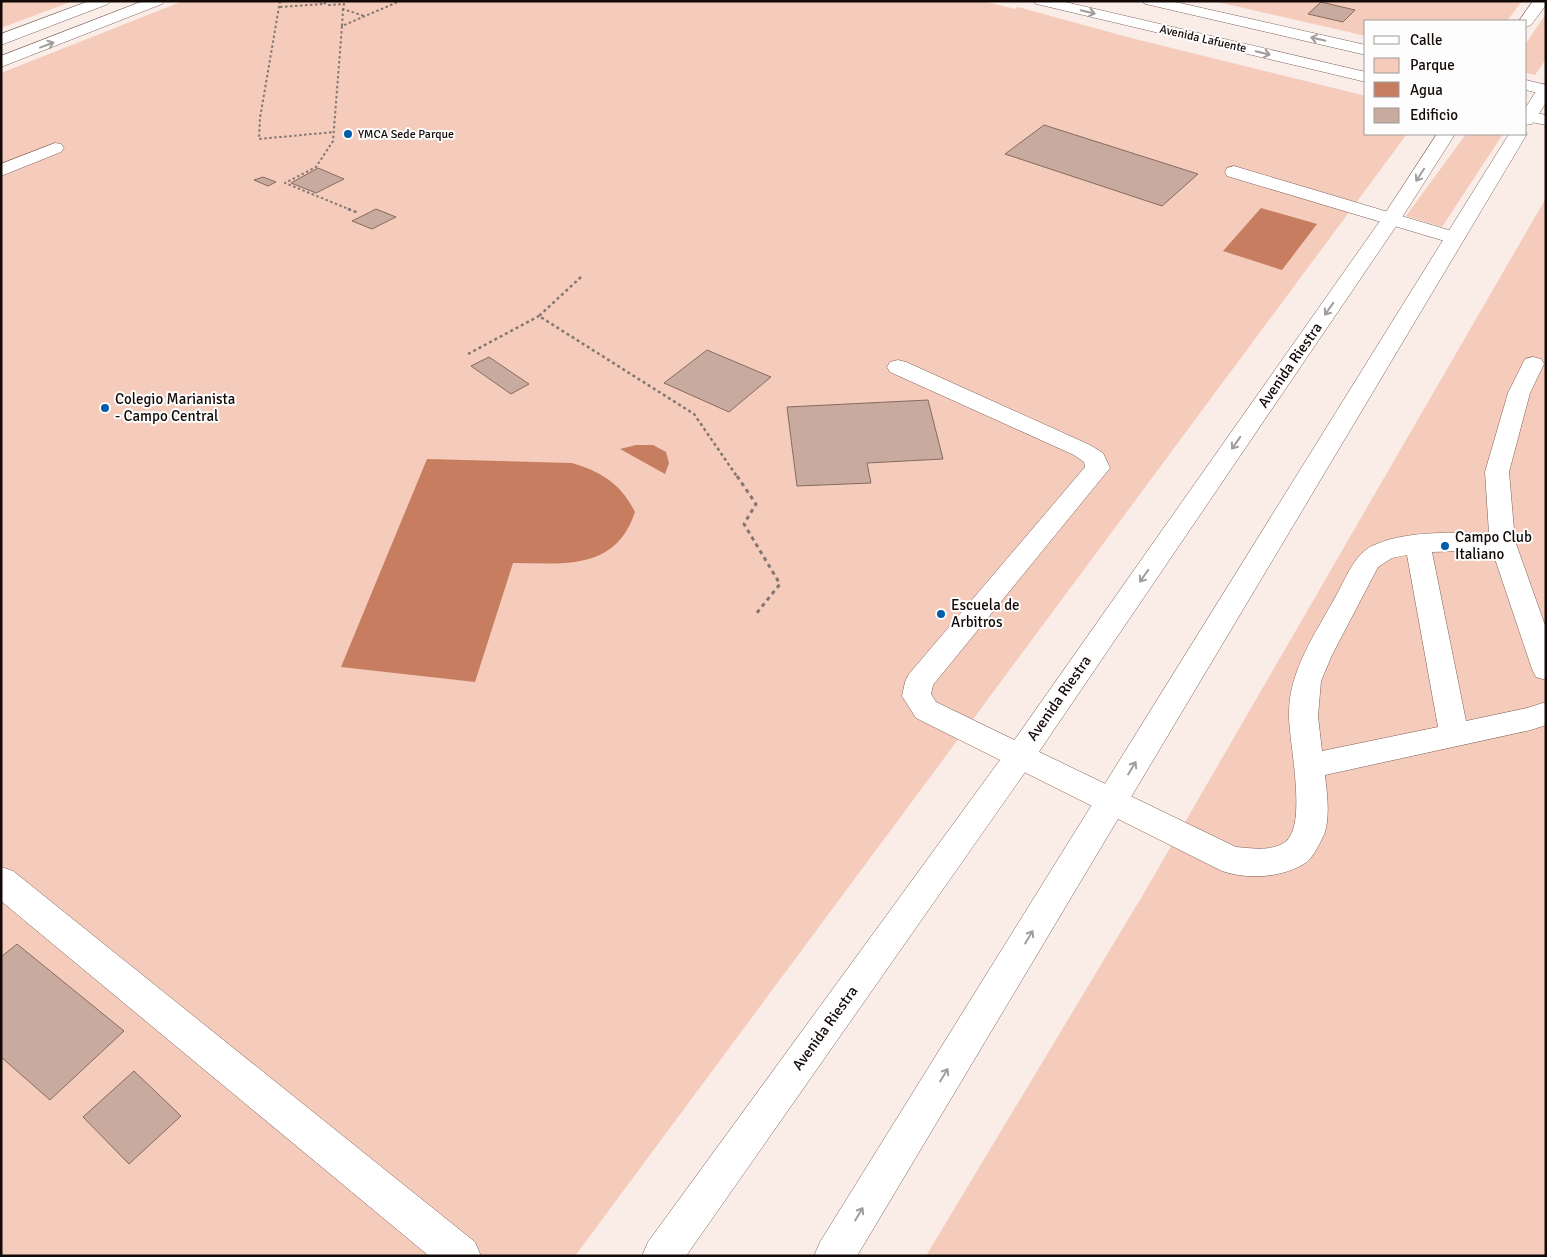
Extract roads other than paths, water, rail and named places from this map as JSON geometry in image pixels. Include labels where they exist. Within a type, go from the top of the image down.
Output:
[{"type":"main road","points":[[1,40],[102,1]]},
{"type":"main road","points":[[1,62],[157,1]]},
{"type":"main road","name":"Avenida Lafuente","points":[[1041,1],[1364,78]]},
{"type":"main road","name":"Avenida Lafuente","points":[[1150,1],[1364,50]]},
{"type":"main road","points":[[1527,21],[1541,1]]},
{"type":"main road","points":[[1527,85],[1546,90],[1527,118]]},
{"type":"main road","points":[[1527,122],[1546,120]]},
{"type":"main road","name":"Avenida Riestra","points":[[662,1256],[1019,757],[1391,219],[1445,135]]},
{"type":"main road","points":[[834,1256],[1516,135]]},
{"type":"main road","points":[[1,172],[55,148]]},
{"type":"main road","points":[[1234,172],[1455,238]]},
{"type":"main road","points":[[1533,364],[1519,393],[1497,472],[1502,541],[1546,669]]},
{"type":"main road","points":[[898,367],[1082,450],[1094,458],[1098,468],[919,682],[916,696],[926,710],[1110,803],[1233,861],[1257,865],[1282,860],[1305,844],[1313,822],[1310,766],[1303,711],[1305,689],[1311,669],[1372,557],[1390,549],[1502,541]]},
{"type":"main road","points":[[1418,546],[1454,736]]},
{"type":"main road","points":[[1310,766],[1531,719],[1546,713]]},
{"type":"main road","points":[[1,881],[461,1256]]},
{"type":"water","points":[[1261,208],[1317,224],[1282,270],[1223,251]]},
{"type":"water","points":[[636,445],[653,445],[666,452],[669,463],[665,474],[620,449]]},
{"type":"water","points":[[427,459],[572,463],[610,480],[630,502],[635,512],[626,531],[615,545],[601,555],[568,563],[513,563],[475,682],[341,667]]},
{"type":"place","name":"YMCA Sede Parque","points":[[348,134]]},
{"type":"place","name":"Colegio Marianista - Campo Central","points":[[105,408]]},
{"type":"place","name":"Campo Club Italiano","points":[[1445,546]]},
{"type":"place","name":"Escuela de Arbitros","points":[[941,614]]}]
